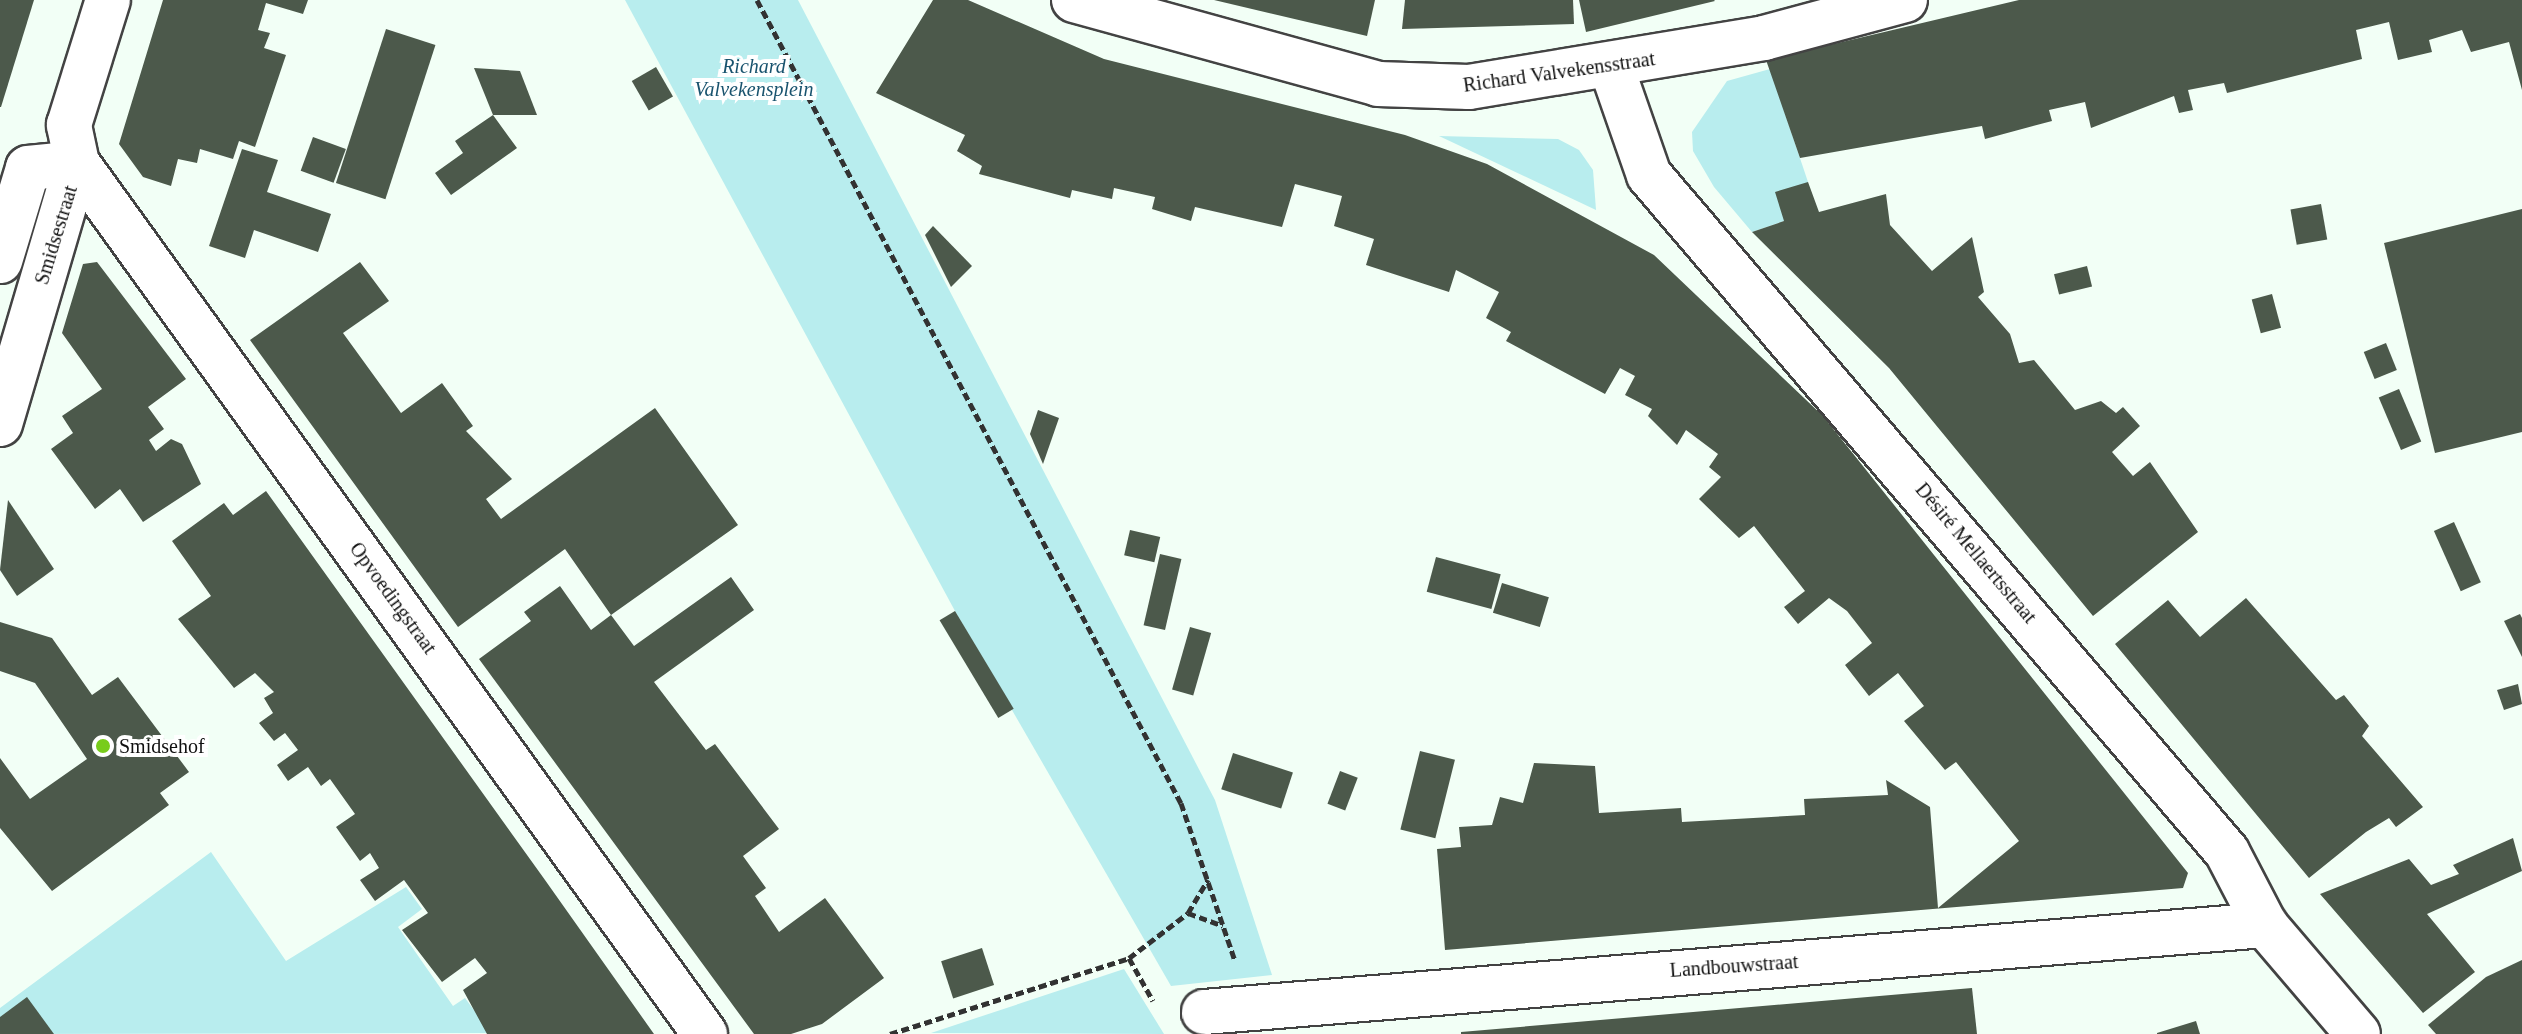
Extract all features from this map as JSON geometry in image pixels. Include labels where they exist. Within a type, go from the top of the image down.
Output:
[{"type":"street","name":"Smidsestraat","points":[[0,424],[77,163],[69,125],[108,0]]},
{"type":"street","name":"Richard Valvekensstraat","points":[[1074,0],[1378,84],[1469,87],[1611,66],[1764,38],[1905,0]]},
{"type":"street","name":"Désiré Mellaertsstraat","points":[[1611,66],[1649,175],[2227,852],[2265,925],[2358,1034]]},
{"type":"street","points":[[0,261],[28,168],[77,163]]},
{"type":"street","name":"Opvoedingstraat","points":[[77,163],[705,1034]]},
{"type":"street","name":"Landbouwstraat","points":[[1204,1012],[1257,1021],[2265,925]]},
{"type":"path","points":[[757,0],[1181,803],[1257,1021]]},
{"type":"path","points":[[890,1034],[1129,958],[1188,913],[1208,880]]},
{"type":"path","points":[[1188,913],[1223,926]]},
{"type":"green space","name":"Richard Valvekensplein","points":[[625,0],[798,0],[1215,800],[1272,975],[1171,986],[955,611]]},
{"type":"green space","points":[[1770,69],[1808,182],[1784,221],[1752,232],[1714,187],[1693,151],[1692,132],[1727,81]]},
{"type":"green space","points":[[1439,136],[1558,139],[1579,150],[1593,170],[1596,210]]},
{"type":"green space","points":[[211,852],[286,961],[406,887],[422,909],[398,927],[453,1006],[465,998],[491,1033],[0,1034],[0,1008]]},
{"type":"green space","points":[[1124,969],[1164,1034],[931,1033]]},
{"type":"building","points":[[0,0],[34,0],[1,107],[0,107]]},
{"type":"building","points":[[163,0],[308,0],[303,14],[266,3],[258,30],[270,33],[264,48],[286,55],[255,147],[239,141],[233,159],[200,149],[197,163],[178,159],[171,186],[143,177],[119,144]]},
{"type":"building","points":[[933,0],[968,0],[1104,59],[1405,135],[1487,164],[1654,255],[1823,416],[2188,873],[2183,888],[1445,950],[1437,849],[1461,847],[1459,827],[1492,825],[1500,797],[1523,803],[1534,763],[1595,766],[1599,813],[1681,808],[1682,822],[1805,815],[1804,799],[1888,795],[1886,780],[1930,807],[1938,908],[2019,841],[1956,762],[1945,770],[1904,721],[1924,706],[1898,673],[1869,696],[1845,665],[1872,643],[1847,611],[1829,598],[1798,624],[1784,607],[1805,591],[1754,526],[1739,538],[1699,499],[1721,477],[1709,467],[1718,454],[1686,430],[1677,445],[1648,416],[1652,409],[1625,395],[1635,376],[1620,368],[1605,394],[1506,341],[1511,332],[1486,318],[1499,292],[1456,270],[1449,292],[1366,265],[1374,239],[1334,226],[1342,196],[1295,184],[1282,227],[1195,207],[1191,221],[1152,209],[1155,197],[1114,188],[1112,199],[1072,190],[1070,198],[979,174],[982,166],[957,151],[965,135],[876,93]]},
{"type":"building","points":[[1214,0],[1375,0],[1367,36]]},
{"type":"building","points":[[1405,0],[1573,0],[1574,24],[1402,29]]},
{"type":"building","points":[[1579,0],[1714,0],[1715,1],[1586,32]]},
{"type":"building","points":[[2019,0],[2522,0],[2522,90],[2509,42],[2471,52],[2462,30],[2429,40],[2432,52],[2398,60],[2389,22],[2356,30],[2362,59],[2227,93],[2224,83],[2188,90],[2193,110],[2179,113],[2174,96],[2091,128],[2085,102],[2049,110],[2052,121],[1985,139],[1982,126],[1800,158],[1766,60]]},
{"type":"building","points":[[386,29],[435,45],[385,199],[336,183]]},
{"type":"building","points":[[656,67],[673,96],[649,110],[632,81]]},
{"type":"building","points":[[474,68],[520,71],[537,115],[493,115]]},
{"type":"building","points":[[493,115],[517,148],[451,195],[435,173],[463,153],[455,141]]},
{"type":"building","points":[[313,137],[346,149],[334,183],[301,171]]},
{"type":"building","points":[[242,149],[278,160],[267,192],[331,214],[318,252],[254,230],[245,258],[209,246]]},
{"type":"building","points":[[1808,182],[1819,212],[1886,194],[1890,225],[1932,271],[1972,237],[1984,292],[1978,297],[2010,334],[2019,363],[2034,360],[2075,410],[2101,401],[2116,413],[2123,407],[2140,426],[2112,452],[2133,476],[2150,462],[2198,532],[2093,616],[1889,368],[1752,232],[1784,221],[1775,192]]},
{"type":"building","points":[[2321,204],[2327,239],[2297,245],[2290,209]]},
{"type":"building","points":[[2522,209],[2522,432],[2435,453],[2384,243]]},
{"type":"building","points":[[933,226],[972,266],[951,287],[925,235]]},
{"type":"building","points":[[97,262],[186,379],[148,407],[164,429],[149,440],[156,451],[171,439],[182,444],[201,484],[143,522],[120,489],[95,509],[51,449],[73,433],[62,416],[102,389],[62,333],[83,264]]},
{"type":"building","points":[[360,262],[389,301],[343,333],[401,413],[442,383],[473,426],[466,431],[512,479],[486,499],[501,519],[655,408],[738,525],[611,615],[565,549],[458,627],[250,340]]},
{"type":"building","points":[[2087,266],[2092,286],[2059,295],[2054,274]]},
{"type":"building","points":[[2272,294],[2281,328],[2261,333],[2252,299]]},
{"type":"building","points":[[2386,343],[2397,370],[2375,379],[2364,352]]},
{"type":"building","points":[[2399,389],[2421,441],[2401,450],[2379,398]]},
{"type":"building","points":[[1038,410],[1059,418],[1043,464],[1030,434]]},
{"type":"building","points":[[266,491],[654,1034],[487,1034],[463,990],[487,973],[475,958],[442,982],[402,930],[428,913],[404,880],[375,901],[360,880],[379,868],[370,853],[360,861],[336,827],[355,814],[330,779],[321,786],[308,767],[288,781],[277,765],[298,750],[285,733],[274,741],[259,723],[273,713],[264,698],[274,692],[255,673],[234,688],[178,619],[211,596],[172,541],[224,503],[233,515]]},
{"type":"building","points":[[8,500],[54,569],[17,596],[0,570]]},
{"type":"building","points":[[2454,522],[2481,582],[2461,591],[2434,531]]},
{"type":"building","points":[[1130,530],[1160,537],[1154,562],[1124,555]]},
{"type":"building","points":[[1160,554],[1181,559],[1165,630],[1144,625]]},
{"type":"building","points":[[1436,557],[1501,574],[1491,609],[1427,592]]},
{"type":"building","points":[[731,577],[754,610],[654,682],[706,750],[715,744],[779,829],[743,856],[766,888],[755,896],[779,932],[825,898],[884,978],[822,1024],[791,1034],[754,1034],[479,659],[531,621],[524,612],[560,586],[591,630],[611,615],[634,646]]},
{"type":"building","points":[[1502,583],[1549,597],[1540,627],[1493,613]]},
{"type":"building","points":[[2246,598],[2336,700],[2344,695],[2369,726],[2362,736],[2423,807],[2396,827],[2389,818],[2366,832],[2309,878],[2115,644],[2168,600],[2200,637]]},
{"type":"building","points":[[955,611],[1014,709],[998,718],[940,620]]},
{"type":"building","points":[[2520,614],[2522,618],[2522,657],[2504,621]]},
{"type":"building","name":"Smidsehof","points":[[0,622],[52,638],[92,695],[118,677],[189,772],[160,793],[169,805],[52,891],[0,828],[0,758],[30,799],[87,759],[35,683],[0,671]]},
{"type":"building","points":[[1190,627],[1211,633],[1193,696],[1172,689]]},
{"type":"building","points":[[2518,684],[2522,704],[2504,710],[2497,690]]},
{"type":"building","points":[[1420,751],[1455,760],[1435,838],[1400,830]]},
{"type":"building","points":[[1233,753],[1293,772],[1281,809],[1221,789]]},
{"type":"building","points":[[1340,771],[1358,778],[1345,810],[1327,804]]},
{"type":"building","points":[[2513,838],[2522,871],[2427,914],[2475,972],[2423,1013],[2320,894],[2409,859],[2431,885],[2459,874],[2453,865]]},
{"type":"building","points":[[982,948],[994,985],[953,998],[941,961]]},
{"type":"building","points":[[2522,960],[2522,1034],[2436,1034],[2428,1025],[2486,977]]},
{"type":"building","points":[[1972,988],[1977,1034],[1461,1034],[1461,1032]]},
{"type":"building","points":[[27,997],[54,1034],[0,1034],[0,1017]]},
{"type":"building","points":[[2196,1021],[2200,1034],[2157,1034],[2157,1033]]},
{"type":"place","name":"Smidsehof","points":[[103,746]]}]
